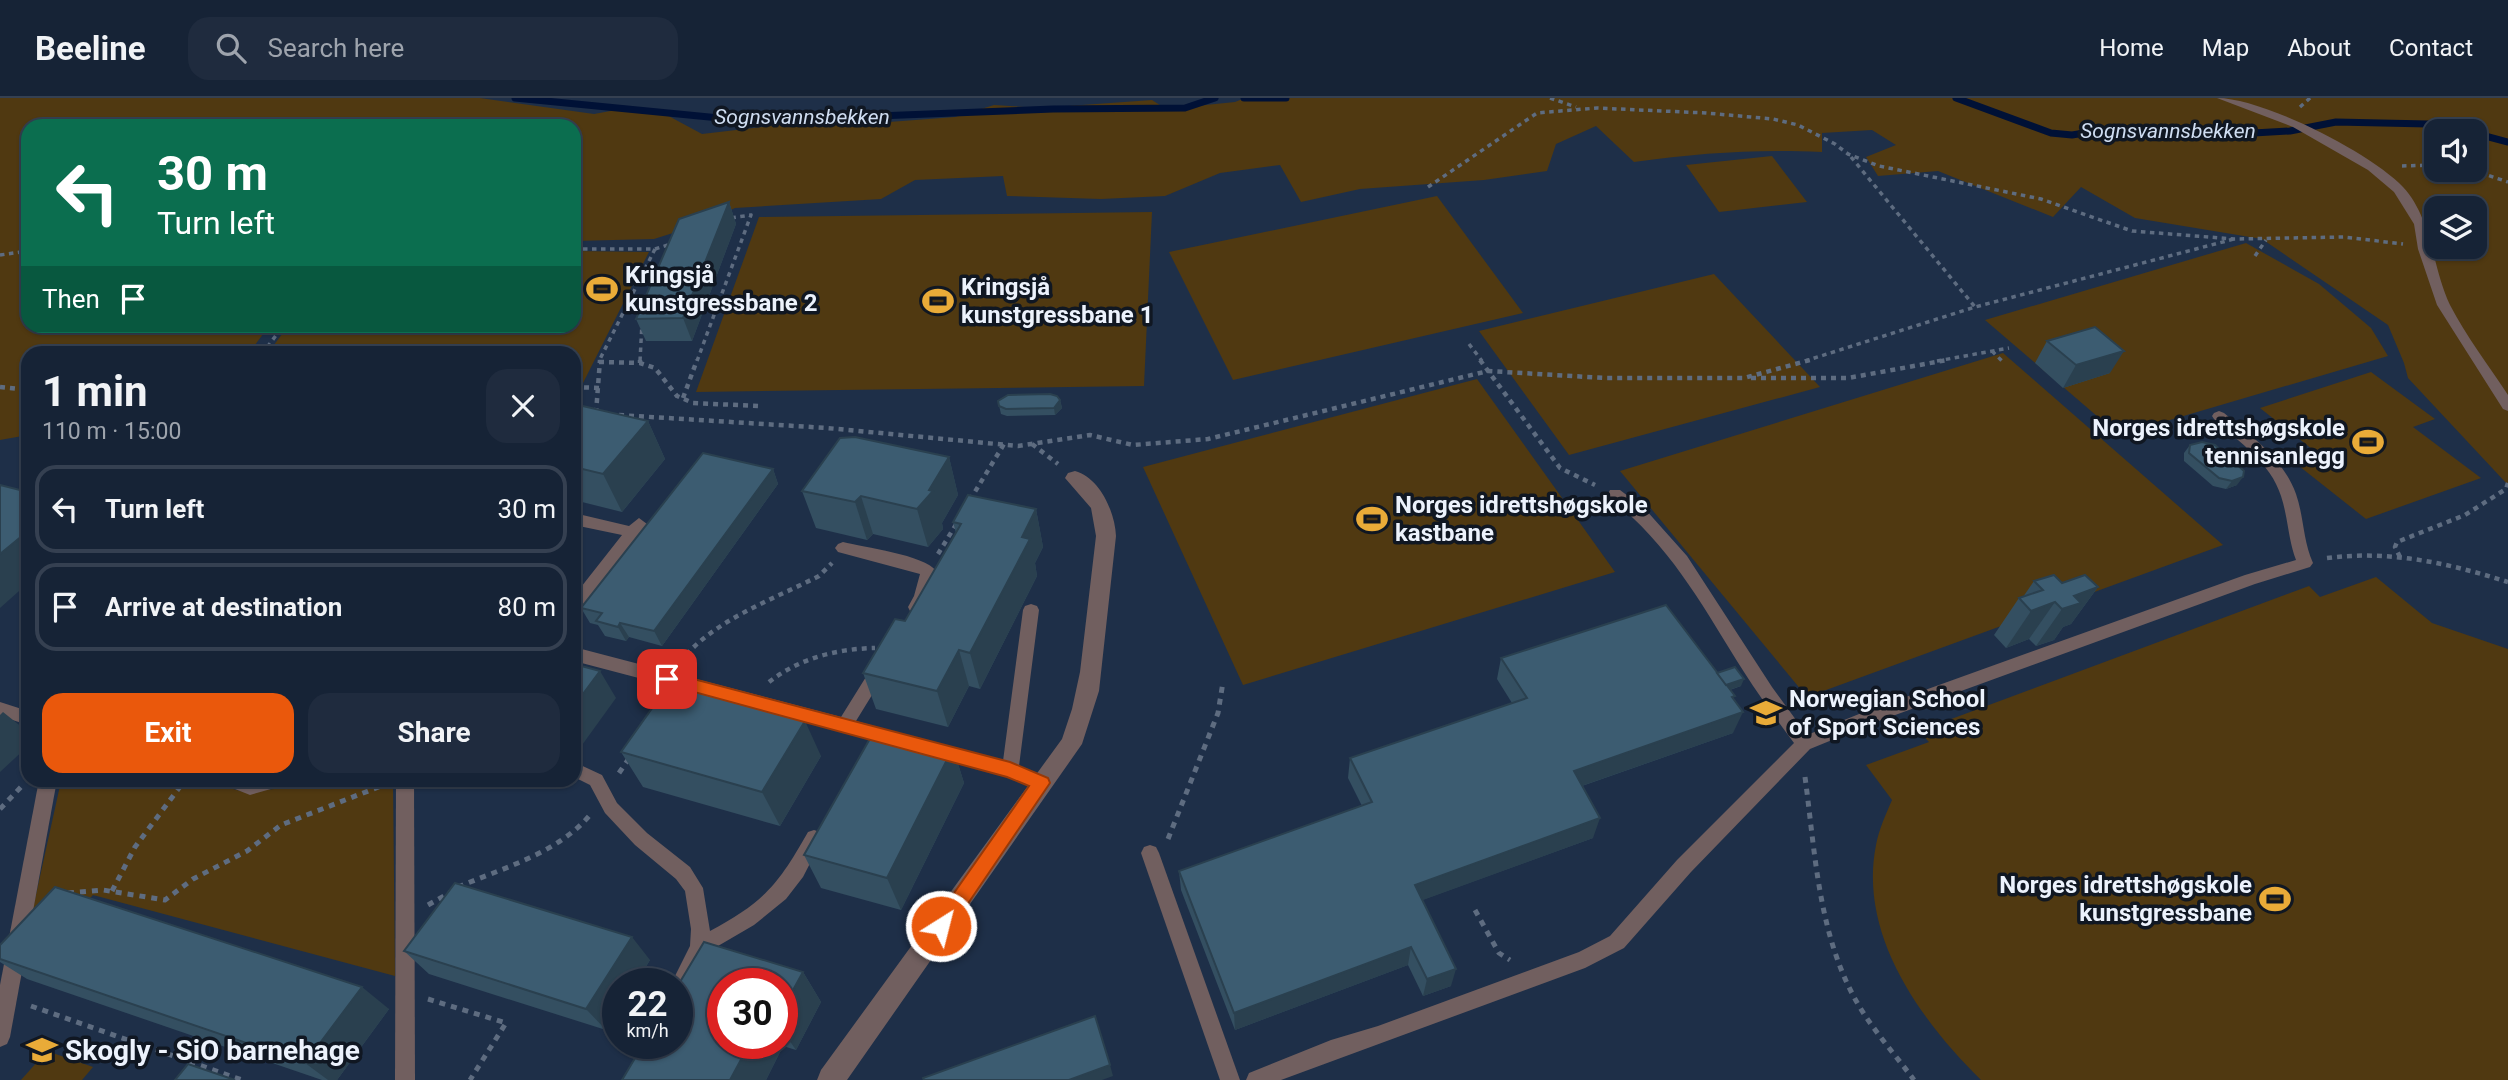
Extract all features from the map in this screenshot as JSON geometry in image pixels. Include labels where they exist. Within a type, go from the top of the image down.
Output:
[{"type":"street","points":[[831,1080],[1071,744],[1084,710],[1106,542],[1104,516],[1095,498],[1075,478]]},
{"type":"lane","points":[[2223,98],[2302,128],[2372,168],[2407,199],[2420,224],[2424,249]]},
{"type":"lane","points":[[2428,259],[2444,305],[2508,407]]},
{"type":"lane","points":[[1256,1080],[1586,959],[1617,942],[1684,866],[1801,746],[1870,717],[2251,579],[2305,563],[2298,548],[2288,493],[2277,471],[2219,416]]},
{"type":"lane","points":[[1615,494],[1636,508],[1701,586],[1801,746]]},
{"type":"lane","points":[[581,520],[636,528],[581,599]]},
{"type":"lane","points":[[842,548],[918,566],[928,571],[922,596],[911,616]]},
{"type":"lane","points":[[1010,770],[1031,610]]},
{"type":"lane","points":[[845,725],[893,648]]},
{"type":"lane","points":[[581,656],[845,725],[872,739],[918,745],[1010,770],[1041,783]]},
{"type":"lane","points":[[0,709],[21,716]]},
{"type":"lane","points":[[581,772],[596,780],[611,808],[641,839],[683,873],[694,888],[701,929],[699,947],[688,968]]},
{"type":"lane","points":[[0,1037],[47,787]]},
{"type":"lane","points":[[396,787],[404,920],[405,1080]]},
{"type":"lane","points":[[699,947],[741,924],[768,904],[789,881],[822,824]]},
{"type":"lane","points":[[1153,861],[1230,1080]]},
{"type":"path","points":[[1550,98],[1580,109]]},
{"type":"path","points":[[1428,187],[1537,113],[1580,109],[1706,113],[1773,119],[1798,125],[1848,154],[1879,166],[2041,199],[2132,231],[2267,240],[2364,238],[2424,249]]},
{"type":"path","points":[[1848,154],[1975,307]]},
{"type":"path","points":[[2487,175],[2508,181]]},
{"type":"path","points":[[683,398],[751,215],[722,221]]},
{"type":"path","points":[[1744,378],[1975,307],[2234,239]]},
{"type":"path","points":[[2255,256],[2267,240]]},
{"type":"path","points":[[581,249],[655,249],[678,243],[673,252]]},
{"type":"path","points":[[585,413],[596,414],[600,388],[599,362],[655,249]]},
{"type":"path","points":[[0,255],[21,252]]},
{"type":"path","points":[[643,312],[649,300]]},
{"type":"path","points":[[627,306],[646,306]]},
{"type":"path","points":[[640,363],[639,342],[643,320]]},
{"type":"path","points":[[1469,344],[1560,468],[1615,494]]},
{"type":"path","points":[[610,414],[827,428],[1018,446],[1090,435],[1133,445],[1208,439],[1488,371],[1605,378],[1848,379],[2009,348]]},
{"type":"path","points":[[1991,350],[2002,361]]},
{"type":"path","points":[[599,362],[640,363],[655,368],[677,397],[712,405],[758,406]]},
{"type":"path","points":[[0,387],[21,389]]},
{"type":"path","points":[[581,387],[600,388]]},
{"type":"path","points":[[1032,443],[1075,478]]},
{"type":"path","points":[[969,502],[1004,444]]},
{"type":"path","points":[[2400,558],[2395,547],[2397,542],[2465,515],[2507,489],[2508,483]]},
{"type":"path","points":[[928,571],[962,513]]},
{"type":"path","points":[[667,679],[695,643],[717,628],[819,576],[842,548]]},
{"type":"path","points":[[2341,555],[2432,562],[2508,582]]},
{"type":"path","points":[[747,701],[780,672],[817,655],[858,648],[893,648]]},
{"type":"path","points":[[1153,861],[1210,736],[1218,713],[1223,682]]},
{"type":"path","points":[[1801,746],[1824,914],[1831,944],[1850,990],[1866,1018],[1914,1080]]},
{"type":"path","points":[[404,920],[468,882],[551,847],[575,833],[634,750]]},
{"type":"path","points":[[0,808],[21,787]]},
{"type":"path","points":[[111,891],[119,870],[131,852],[181,787]]},
{"type":"path","points":[[24,903],[78,891],[111,891],[165,900],[194,879],[247,851],[281,825],[385,787]]},
{"type":"path","points":[[1475,910],[1499,953],[1539,975]]},
{"type":"path","points":[[404,992],[506,1023],[470,1080]]},
{"type":"path","points":[[8,998],[242,1080]]},
{"type":"shaded area","points":[[0,98],[480,98],[594,114],[627,108],[663,113],[702,134],[803,122],[849,125],[955,117],[994,105],[1040,108],[1152,100],[1166,109],[1235,102],[1245,98],[2508,98],[2508,485],[2408,378],[2388,325],[2262,239],[2135,218],[2081,187],[2053,217],[1938,171],[1878,176],[1866,157],[1896,145],[1872,130],[1822,133],[1822,152],[1728,152],[1634,162],[1596,126],[1556,144],[1547,171],[1484,180],[1360,189],[1301,202],[1280,165],[1220,173],[1165,196],[1101,199],[1007,196],[1003,176],[915,180],[881,199],[735,208],[695,226],[654,239],[581,241],[581,119],[21,119],[21,333],[264,333],[254,346],[21,346],[21,436],[0,440]]},
{"type":"shaded area","points":[[1772,156],[1807,202],[1719,212],[1686,165]]},
{"type":"shaded area","points":[[1437,196],[1523,313],[1233,380],[1169,252]]},
{"type":"shaded area","name":"Kringsjå kunstgressbane 1","points":[[1152,212],[1144,386],[696,392],[759,217]]},
{"type":"shaded area","points":[[2246,243],[2319,284],[2371,328],[2388,356],[2119,435],[1985,320]]},
{"type":"shaded area","name":"Kringsjå kunstgressbane 2","points":[[581,251],[649,252],[582,385],[581,346],[273,346],[283,333],[581,333]]},
{"type":"shaded area","points":[[1714,274],[1820,387],[1569,455],[1479,331]]},
{"type":"shaded area","points":[[2003,353],[2223,545],[1807,697],[1620,471]]},
{"type":"shaded area","name":"Norges idrettshøgskole tennisanlegg","points":[[2371,372],[2435,419],[2413,427],[2481,478],[2366,519],[2299,466],[2322,457],[2260,408]]},
{"type":"shaded area","name":"Norges idrettshøgskole kastbane","points":[[1477,379],[1615,572],[1243,685],[1143,467]]},
{"type":"shaded area","points":[[2376,577],[2432,623],[2508,649],[2508,1080],[1981,1080],[1937,1031],[1917,1003],[1899,974],[1885,943],[1876,911],[1873,879],[1877,839],[1892,800],[1866,765],[1929,742],[1919,731],[2309,586],[2320,597]]},
{"type":"shaded area","points":[[60,787],[226,787],[244,792],[279,787],[393,787],[395,976],[93,895],[19,972]]},
{"type":"shaded area","points":[[47,1051],[93,1067],[82,1080],[21,1080]]},
{"type":"building","points":[[729,202],[683,318],[636,319],[679,219]]},
{"type":"building","points":[[2095,327],[2124,351],[2076,365],[2047,341]]},
{"type":"building","points":[[1050,394],[1060,400],[1054,408],[1006,409],[999,406],[998,401],[1008,395]]},
{"type":"building","points":[[581,406],[648,421],[603,474],[581,469]]},
{"type":"building","points":[[855,437],[949,457],[929,490],[933,491],[917,509],[861,496],[855,502],[802,491],[840,438]]},
{"type":"building","points":[[2202,442],[2215,445],[2244,471],[2243,477],[2232,481],[2219,478],[2189,453],[2190,445]]},
{"type":"building","points":[[703,453],[773,469],[654,631],[620,623],[618,627],[596,621],[602,613],[581,608]]},
{"type":"building","points":[[0,485],[21,490],[21,537],[0,554]]},
{"type":"building","points":[[968,495],[1036,509],[1022,537],[1030,539],[970,653],[959,650],[937,691],[863,673],[895,619],[905,621],[961,524],[953,522]]},
{"type":"building","points":[[2054,575],[2062,583],[2085,575],[2098,587],[2074,596],[2081,603],[2062,609],[2055,602],[2031,611],[2019,598],[2043,590],[2034,581]]},
{"type":"building","points":[[1666,605],[1735,696],[1732,697],[1743,712],[1574,771],[1600,818],[1415,885],[1456,969],[1427,979],[1411,947],[1234,1013],[1179,871],[1372,802],[1350,758],[1527,698],[1501,658]]},
{"type":"building","points":[[581,666],[600,671],[581,697]]},
{"type":"building","points":[[1735,667],[1744,679],[1726,685],[1717,673]]},
{"type":"building","points":[[675,676],[715,686],[708,695],[805,721],[762,792],[621,752]]},
{"type":"building","points":[[876,728],[953,748],[887,878],[804,855]]},
{"type":"building","points":[[455,883],[632,937],[612,968],[602,968],[602,984],[586,1009],[404,951]]},
{"type":"building","points":[[55,887],[362,987],[305,1063],[0,959],[0,945]]},
{"type":"building","points":[[704,942],[790,968],[707,968],[707,1059],[741,1059],[730,1080],[622,1080],[634,1059],[693,1059],[693,968],[688,968]]},
{"type":"building","points":[[1095,1016],[1110,1065],[1069,1080],[923,1078]]},
{"type":"building","points":[[188,1064],[235,1080],[175,1080]]},
{"type":"waterway","name":"Sognsvannsbekken","points":[[515,98],[750,121],[1053,109],[1185,108],[1215,98]]},
{"type":"waterway","name":"Sognsvannsbekken","points":[[1244,98],[1286,98]]},
{"type":"waterway","name":"Sognsvannsbekken","points":[[1956,98],[2051,133],[2072,135],[2109,129],[2219,135],[2290,131],[2336,122],[2424,124]]},
{"type":"waterway","name":"Sognsvannsbekken","points":[[2487,136],[2508,142]]},
{"type":"place","name":"Kringsjå kunstgressbane 2","points":[[602,289]]},
{"type":"place","name":"Kringsjå kunstgressbane 1","points":[[938,301]]},
{"type":"place","name":"Norges idrettshøgskole tennisanlegg","points":[[2368,442]]},
{"type":"place","name":"Norges idrettshøgskole kastbane","points":[[1372,519]]},
{"type":"place","name":"Norwegian School of Sport Sciences","points":[[1766,713]]},
{"type":"place","name":"Norges idrettshøgskole kunstgressbane","points":[[2275,899]]},
{"type":"place","name":"Skogly - SiO barnehage","points":[[42,1050]]},
{"type":"route","points":[[667,679],[1010,770],[1041,783],[941,926]]}]
